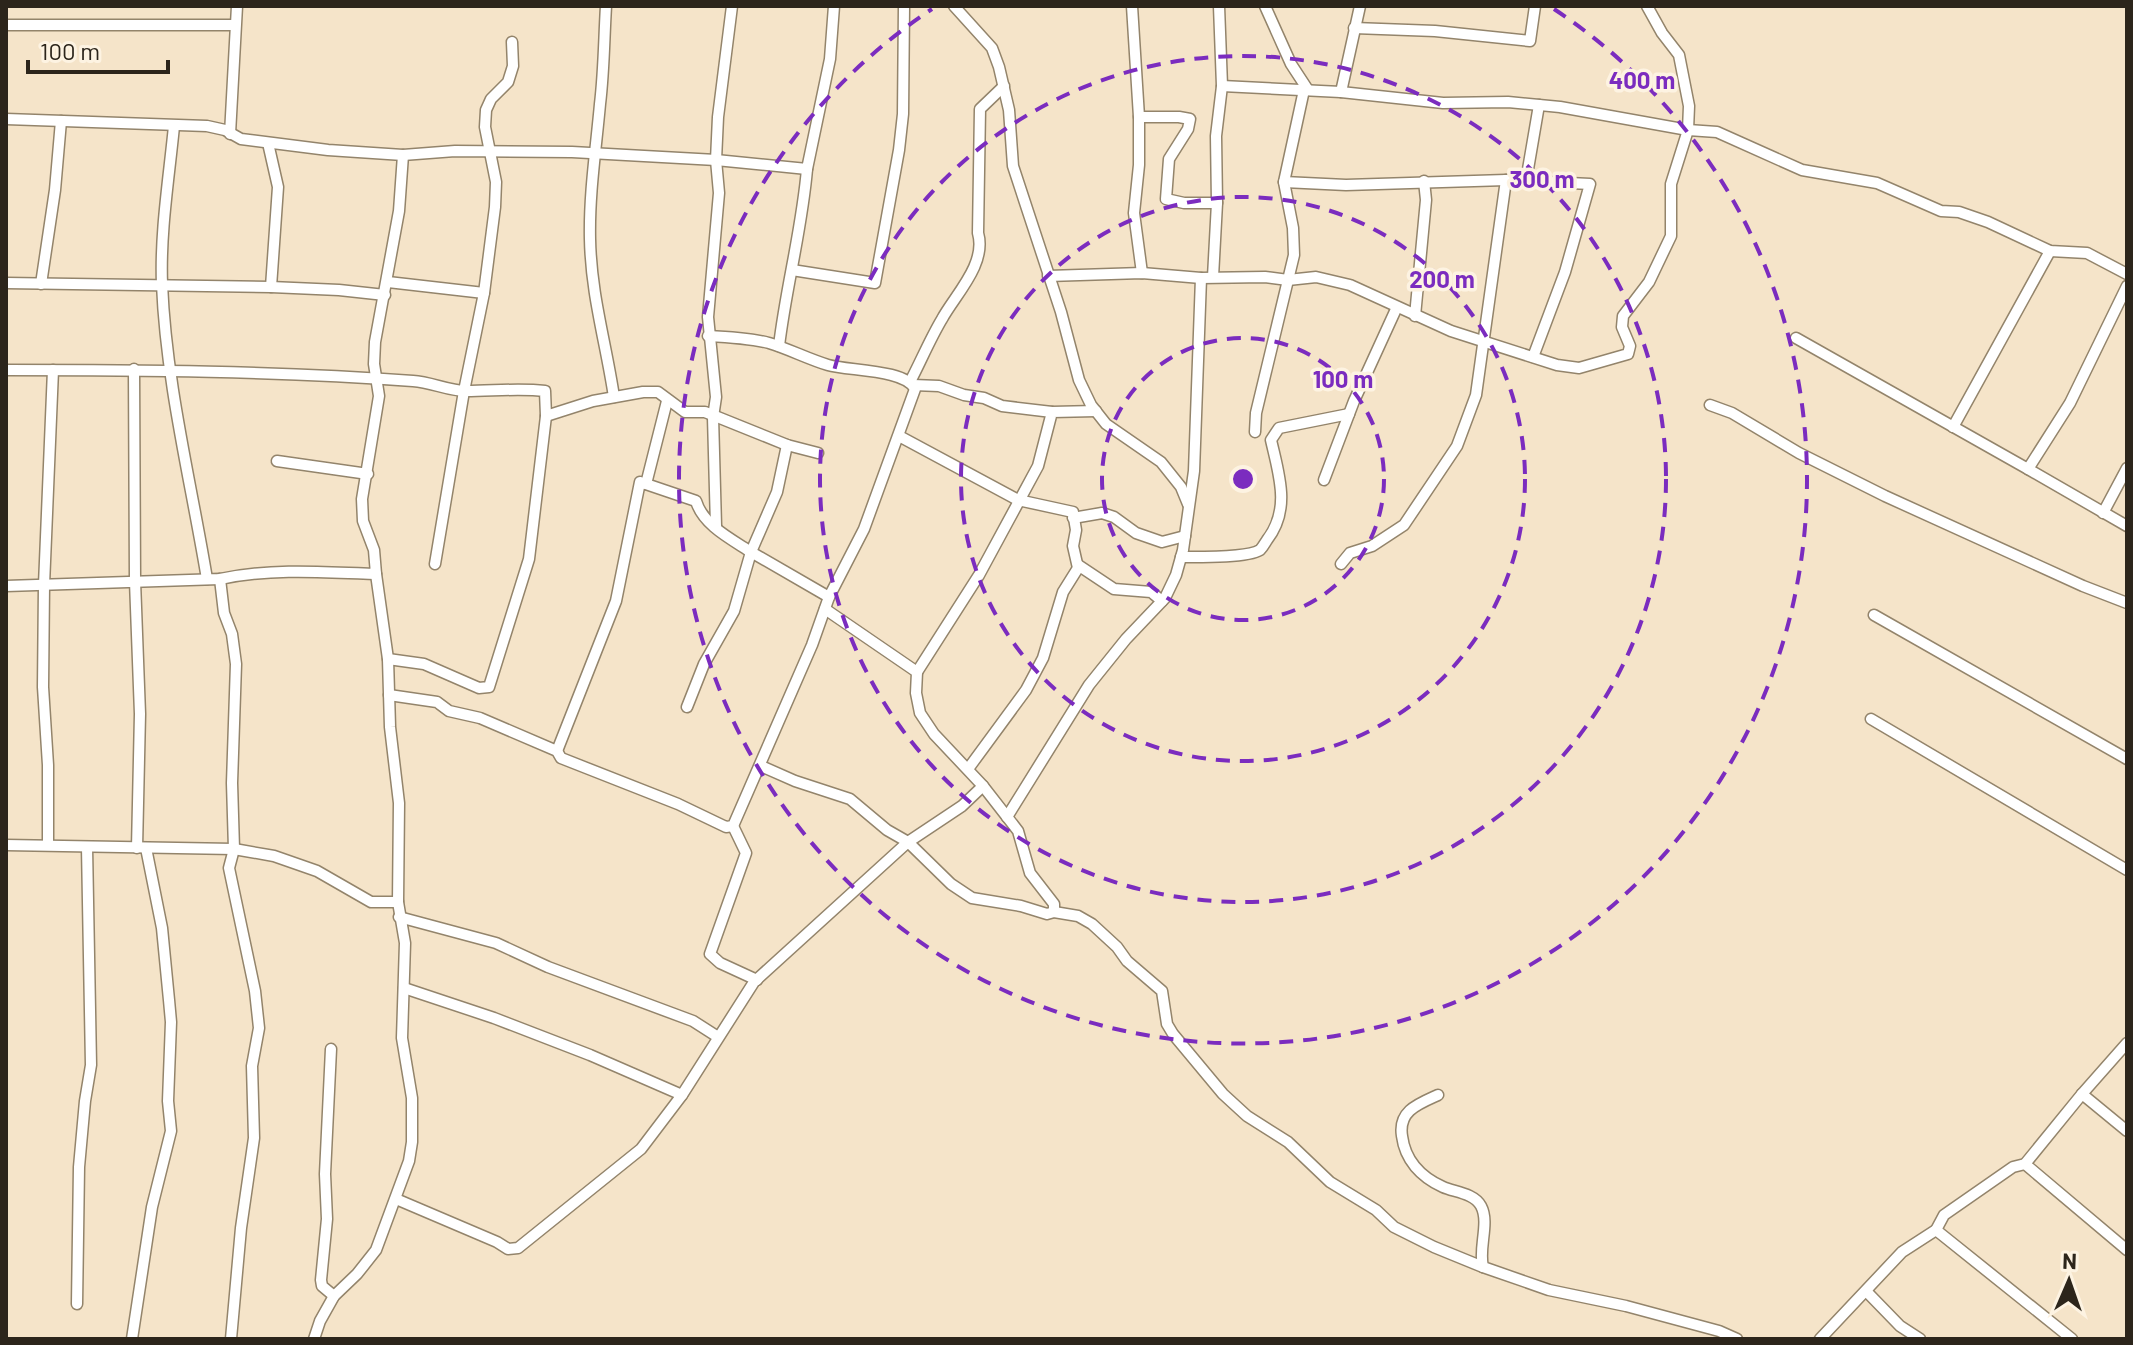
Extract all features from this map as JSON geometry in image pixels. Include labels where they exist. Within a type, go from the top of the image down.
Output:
[{"type":"street","points":[[230,134],[237,6]]},
{"type":"street","points":[[606,6],[605,48],[591,188],[591,254],[595,305],[614,397]]},
{"type":"street","points":[[716,526],[715,381],[708,336],[719,193],[716,160],[732,6]]},
{"type":"street","points":[[779,346],[804,205],[807,169],[830,59],[834,6]]},
{"type":"street","points":[[792,270],[875,283],[903,114],[904,6]]},
{"type":"street","points":[[954,6],[992,48],[1009,110],[1013,166],[1061,312],[1079,380],[1106,424],[1161,462],[1181,487],[1190,507]]},
{"type":"street","points":[[1132,6],[1139,117],[1139,165],[1134,213],[1142,273]]},
{"type":"street","points":[[1007,817],[1089,685],[1162,601],[1176,575],[1181,557],[1190,507],[1207,277],[1217,203],[1216,136],[1222,86],[1219,6]]},
{"type":"street","points":[[1255,432],[1256,413],[1294,255],[1293,228],[1284,182],[1306,90],[1265,6]]},
{"type":"street","points":[[1341,92],[1360,6]]},
{"type":"street","points":[[1354,28],[1435,31],[1530,41],[1535,6]]},
{"type":"street","points":[[1048,276],[1142,273],[1288,280],[1316,277],[1342,283],[1451,331],[1557,365],[1579,368],[1628,354],[1630,346],[1622,327],[1623,316],[1649,282],[1671,236],[1671,184],[1688,130],[1689,106],[1679,55],[1647,6]]},
{"type":"street","points":[[6,25],[235,25]]},
{"type":"street","points":[[435,564],[484,293],[495,207],[496,182],[485,127],[486,110],[491,99],[508,82],[513,66],[512,42]]},
{"type":"street","points":[[912,384],[944,314],[963,289],[976,258],[980,242],[980,109],[1004,86]]},
{"type":"street","points":[[1222,86],[1341,92],[1443,103],[1508,102],[1717,132],[1802,170],[1877,183],[1941,211],[1959,212],[1988,222],[2050,251],[2087,253],[2127,274]]},
{"type":"street","points":[[1526,181],[1539,105]]},
{"type":"street","points":[[1139,117],[1190,119],[1188,129],[1169,159],[1166,199],[1184,203],[1217,203]]},
{"type":"street","points":[[6,119],[217,127],[241,139],[403,155],[432,151],[595,154],[716,160],[807,169]]},
{"type":"street","points":[[41,284],[55,190],[61,121]]},
{"type":"street","points":[[174,126],[162,286],[172,372],[207,579]]},
{"type":"street","points":[[268,143],[278,187],[271,287]]},
{"type":"street","points":[[314,1339],[334,1296],[376,1250],[409,1161],[412,1142],[412,1098],[402,1038],[405,943],[398,902],[401,825],[388,659],[374,550],[363,521],[362,499],[379,396],[375,342],[399,211],[403,155]]},
{"type":"street","points":[[1284,182],[1346,185],[1506,180],[1590,184],[1565,272],[1533,357]]},
{"type":"street","points":[[1341,564],[1350,553],[1372,546],[1404,525],[1457,446],[1476,395],[1506,180]]},
{"type":"street","points":[[1415,316],[1426,200],[1424,181]]},
{"type":"street","points":[[1953,427],[2050,251]]},
{"type":"street","points":[[388,282],[484,293]]},
{"type":"street","points":[[6,283],[271,287],[385,295]]},
{"type":"street","points":[[2028,469],[2070,403],[2127,286]]},
{"type":"street","points":[[1324,480],[1349,414],[1397,307]]},
{"type":"street","points":[[708,336],[739,337],[779,346],[828,365],[889,375],[912,384],[939,386],[1002,406],[1052,412],[1096,411]]},
{"type":"street","points":[[1796,338],[2127,526]]},
{"type":"street","points":[[132,1339],[152,1207],[171,1131],[168,1101],[170,1011],[162,928],[142,848],[135,581],[134,369]]},
{"type":"street","points":[[6,370],[134,369],[250,373],[415,381],[464,391],[499,388],[543,390],[546,393],[546,416],[529,559],[489,687],[479,688],[424,664],[388,659]]},
{"type":"street","points":[[48,845],[48,765],[43,687],[44,585],[53,370]]},
{"type":"street","points":[[733,826],[761,766],[829,597],[864,529],[915,389],[912,384]]},
{"type":"street","points":[[546,416],[614,397],[658,392],[685,412],[705,412],[787,445],[818,453]]},
{"type":"street","points":[[646,484],[667,401]]},
{"type":"street","points":[[1710,405],[1732,413],[1799,453],[1885,496],[2127,603]]},
{"type":"street","points":[[1052,412],[1038,466],[979,575],[917,672],[916,693],[920,713],[934,734],[983,786],[1018,831],[1030,873],[1054,904],[1054,912]]},
{"type":"street","points":[[1181,557],[1211,555],[1228,558],[1260,550],[1277,527],[1283,502],[1271,440],[1279,428],[1349,414]]},
{"type":"street","points":[[899,436],[1018,500],[1073,512],[1076,530],[1073,546],[1078,568]]},
{"type":"street","points":[[687,707],[704,664],[734,611],[751,552],[777,492],[787,445]]},
{"type":"street","points":[[277,461],[368,474]]},
{"type":"street","points":[[2103,513],[2127,468]]},
{"type":"street","points":[[557,751],[616,601],[640,482],[696,501],[704,517],[722,535],[829,597]]},
{"type":"street","points":[[1073,518],[1102,513],[1114,517],[1136,533],[1162,542],[1185,536]]},
{"type":"street","points":[[968,769],[1026,690],[1043,658],[1063,592],[1078,565],[1114,589],[1151,592],[1162,601]]},
{"type":"street","points":[[6,586],[220,579],[284,572],[376,574]]},
{"type":"street","points":[[220,579],[236,664],[232,783],[234,849],[229,868],[255,991],[259,1028],[252,1074],[254,1138],[241,1228],[231,1339]]},
{"type":"street","points":[[825,609],[917,672]]},
{"type":"street","points":[[1874,615],[2127,759]]},
{"type":"street","points":[[389,695],[437,702],[449,711],[480,718],[557,751],[561,758],[678,804],[726,827],[733,826]]},
{"type":"street","points":[[1871,719],[2127,870]]},
{"type":"street","points":[[761,766],[850,799],[887,830],[908,842],[961,892],[972,898],[1047,914],[1054,912],[1078,916],[1092,924],[1127,961],[1161,989],[1167,1024],[1223,1094],[1247,1116],[1288,1142],[1313,1169],[1376,1210],[1394,1227],[1483,1267],[1549,1290],[1626,1306],[1719,1331],[1737,1339]]},
{"type":"street","points":[[396,1199],[513,1250],[641,1149],[682,1095],[747,990],[757,980],[908,842],[962,806],[983,786]]},
{"type":"street","points":[[733,826],[746,853],[710,954],[720,963],[757,980]]},
{"type":"street","points":[[6,845],[234,849],[274,856],[317,871],[371,902],[398,902]]},
{"type":"street","points":[[77,1304],[79,1167],[91,1065],[87,847]]},
{"type":"street","points":[[399,917],[496,943],[548,967],[693,1021],[718,1037]]},
{"type":"street","points":[[404,988],[494,1018],[682,1095]]},
{"type":"street","points":[[1820,1339],[1902,1252],[1936,1230],[1944,1215],[2013,1167],[2025,1164],[2127,1043]]},
{"type":"street","points":[[331,1049],[325,1174],[327,1219],[321,1280],[322,1286],[334,1296]]},
{"type":"street","points":[[2082,1094],[2127,1131]]},
{"type":"street","points":[[1438,1095],[1414,1106],[1404,1115],[1400,1125],[1405,1152],[1408,1159],[1431,1180],[1480,1204],[1483,1267]]},
{"type":"street","points":[[2025,1164],[2127,1250]]},
{"type":"street","points":[[1936,1230],[2072,1339]]},
{"type":"street","points":[[1866,1291],[1900,1326],[1920,1339]]}]
